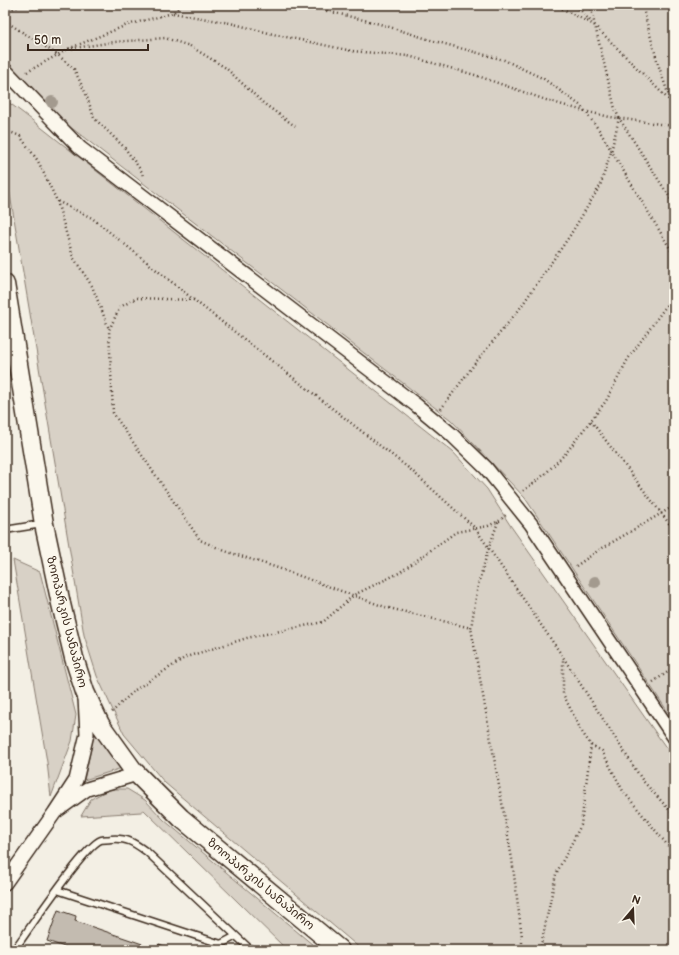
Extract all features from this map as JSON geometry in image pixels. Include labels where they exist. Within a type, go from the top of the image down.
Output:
[{"type":"main road","name":"ზოოპარკის სანაპირო","points":[[5,284],[44,524],[60,604],[74,658],[85,692],[100,724],[137,774],[181,818],[340,950]]},
{"type":"street","points":[[5,70],[80,148],[434,419],[486,468],[531,524],[674,737]]},
{"type":"street","points":[[5,883],[76,780],[87,734],[85,692]]},
{"type":"street","points":[[55,812],[88,789],[137,774]]},
{"type":"lane","points":[[5,530],[44,524]]},
{"type":"lane","points":[[14,950],[68,874],[90,848],[101,840],[122,839],[131,841],[146,852],[251,950]]},
{"type":"lane","points":[[58,890],[221,944],[236,936]]},
{"type":"path","points":[[5,12],[23,5]]},
{"type":"path","points":[[14,80],[68,49],[127,25],[173,12],[181,5]]},
{"type":"path","points":[[303,5],[380,24],[504,60],[544,79],[581,106],[599,130],[674,255]]},
{"type":"path","points":[[555,5],[594,25]]},
{"type":"path","points":[[576,5],[674,105]]},
{"type":"path","points":[[590,5],[615,109],[619,118],[674,204]]},
{"type":"path","points":[[642,5],[658,64],[674,110]]},
{"type":"path","points":[[173,12],[230,23],[352,51],[408,56],[475,75],[549,101],[584,111],[674,126]]},
{"type":"path","points":[[5,21],[58,54],[74,70],[86,94],[94,118],[124,147],[142,172],[151,202]]},
{"type":"path","points":[[68,49],[114,42],[165,38],[190,46],[226,68],[263,103],[295,126]]},
{"type":"path","points":[[434,419],[476,362],[518,311],[569,237],[600,186],[611,152],[619,118]]},
{"type":"path","points":[[5,130],[20,136],[38,161],[57,201],[73,257],[92,286],[109,330],[113,413],[200,540],[225,551],[278,568],[384,606],[471,628]]},
{"type":"path","points":[[57,201],[92,218],[411,470],[475,528],[563,656],[643,781],[674,815]]},
{"type":"path","points":[[100,724],[135,690],[186,657],[247,638],[323,622],[354,595],[399,573],[456,532],[488,526],[499,521],[506,514],[512,500],[545,474],[566,453],[591,421],[606,401],[628,359],[674,295]]},
{"type":"path","points":[[109,330],[120,306],[137,298],[194,300]]},
{"type":"path","points":[[591,421],[674,530]]},
{"type":"path","points":[[565,574],[599,550],[674,506]]},
{"type":"path","points":[[499,521],[489,547],[478,585],[471,628],[512,859],[522,937],[522,950]]},
{"type":"path","points":[[563,656],[563,694],[582,732],[591,745],[602,751],[623,791],[674,853]]},
{"type":"path","points":[[642,689],[674,668]]},
{"type":"path","points":[[540,950],[556,874],[581,826],[591,745]]},
{"type":"shaded area","points":[[5,5],[674,5],[674,721],[525,498],[451,420],[30,96],[5,82]]},
{"type":"shaded area","points":[[5,102],[8,102],[23,113],[453,452],[487,489],[510,525],[674,759],[674,950],[362,950],[165,783],[124,734],[97,676],[84,635],[5,165]]},
{"type":"shaded area","points":[[13,560],[40,572],[76,715],[72,741],[51,797],[47,762]]},
{"type":"shaded area","points":[[95,730],[122,768],[84,780]]},
{"type":"shaded area","points":[[110,789],[127,789],[145,800],[164,820],[319,950],[287,950],[144,810],[141,812],[81,816],[91,799]]},
{"type":"building","points":[[58,910],[76,916],[75,921],[157,949],[159,944],[175,950],[73,950],[47,941]]}]
